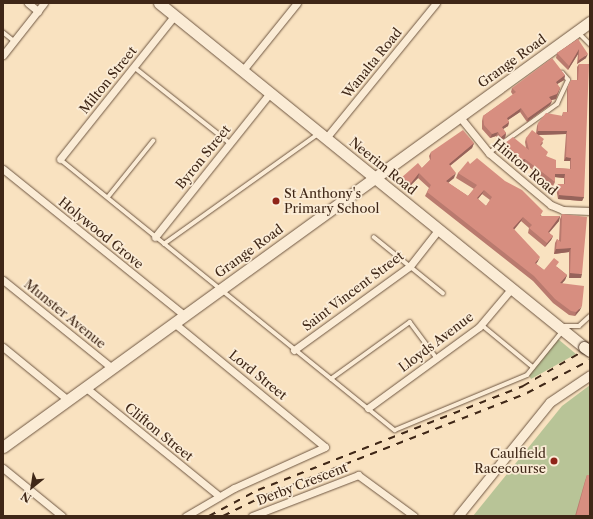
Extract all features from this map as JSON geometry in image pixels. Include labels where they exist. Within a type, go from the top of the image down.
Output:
[{"type":"main road","name":"Neerim Road","points":[[159,3],[512,288],[559,329],[587,349]]},
{"type":"main road","name":"Grange Road","points":[[3,447],[460,116],[550,55],[577,30],[590,22]]},
{"type":"street","points":[[28,3],[38,11]]},
{"type":"street","points":[[3,55],[44,3]]},
{"type":"street","points":[[243,70],[297,3]]},
{"type":"street","name":"Wanalta Road","points":[[323,135],[436,3]]},
{"type":"street","name":"Milton Street","points":[[60,159],[174,15]]},
{"type":"street","name":"Byron Street","points":[[156,237],[270,93]]},
{"type":"street","name":"Hinton Road","points":[[460,116],[489,153],[551,205],[590,211]]},
{"type":"street","name":"Holywood Grove","points":[[3,169],[184,315]]},
{"type":"street","name":"Saint Vincent Street","points":[[294,350],[410,266],[439,229]]},
{"type":"street","name":"Munster Avenue","points":[[3,280],[112,368]]},
{"type":"street","name":"Lloyds Avenue","points":[[368,408],[482,325],[512,288]]},
{"type":"street","name":"Lord Street","points":[[174,322],[325,447],[219,496]]},
{"type":"street","points":[[3,347],[68,400]]},
{"type":"street","points":[[458,516],[550,402],[590,375]]},
{"type":"street","name":"Clifton Street","points":[[85,387],[219,496]]},
{"type":"street","points":[[3,468],[62,516]]},
{"type":"street","name":"Derby Crescent","points":[[252,516],[360,475],[414,516]]},
{"type":"street","points":[[186,516],[219,496]]},
{"type":"lane","points":[[577,30],[590,44]]},
{"type":"lane","points":[[3,32],[14,41]]},
{"type":"lane","points":[[134,67],[230,144]]},
{"type":"lane","points":[[489,153],[557,104],[568,80],[560,69]]},
{"type":"lane","points":[[164,244],[323,135]]},
{"type":"lane","points":[[108,197],[153,141]]},
{"type":"lane","points":[[60,159],[219,290],[395,430],[527,375],[559,329],[577,327],[590,316]]},
{"type":"lane","points":[[374,237],[443,293]]},
{"type":"lane","points":[[331,379],[410,322],[436,358]]},
{"type":"lane","points":[[482,325],[534,367]]},
{"type":"green space","points":[[558,339],[576,354],[531,379],[529,375]]},
{"type":"green space","name":"Caulfield Racecourse","points":[[590,385],[590,516],[473,516],[562,406]]},
{"type":"building","points":[[578,39],[588,54],[579,60],[579,49],[569,66],[557,53]]},
{"type":"building","points":[[552,58],[565,75],[556,82],[560,88],[557,94],[549,97],[552,101],[528,118],[521,108],[507,118],[509,122],[502,127],[506,133],[501,137],[498,132],[492,134],[484,125],[483,116],[516,92],[512,88]]},
{"type":"building","points":[[579,64],[589,64],[584,197],[559,195],[558,184],[565,184],[565,174],[555,174],[555,182],[525,159],[521,160],[505,143],[513,137],[529,150],[526,138],[532,130],[544,139],[540,145],[548,152],[546,156],[556,160],[556,168],[571,169],[571,158],[566,157],[567,131],[538,131],[538,123],[546,113],[563,116],[563,112],[568,112],[568,86],[571,80],[578,80]]},
{"type":"building","points":[[463,130],[474,143],[449,164],[456,173],[446,181],[468,196],[477,185],[458,173],[468,161],[470,164],[477,158],[505,181],[522,190],[543,211],[540,216],[560,216],[548,232],[553,236],[547,243],[529,228],[532,225],[523,217],[513,228],[540,257],[535,263],[544,270],[554,258],[559,262],[556,266],[567,275],[560,283],[584,286],[582,306],[576,312],[571,311],[555,299],[534,276],[427,192],[431,185],[419,173],[411,183],[401,178],[418,163],[422,168],[431,159],[431,152]],"holes":[[[484,190],[492,197],[486,206],[477,198]]]},
{"type":"building","points":[[562,214],[587,217],[582,274],[570,273],[571,248],[556,249],[557,239],[561,242]]},
{"type":"building","points":[[587,475],[590,475],[590,516],[576,516]]},
{"type":"railway","points":[[209,516],[258,490],[523,386],[590,347]]},
{"type":"railway","points":[[223,516],[266,495],[527,393],[590,360]]},
{"type":"place","name":"St Anthony's Primary School","points":[[276,201]]},
{"type":"place","name":"Caulfield Racecourse","points":[[554,461]]}]
